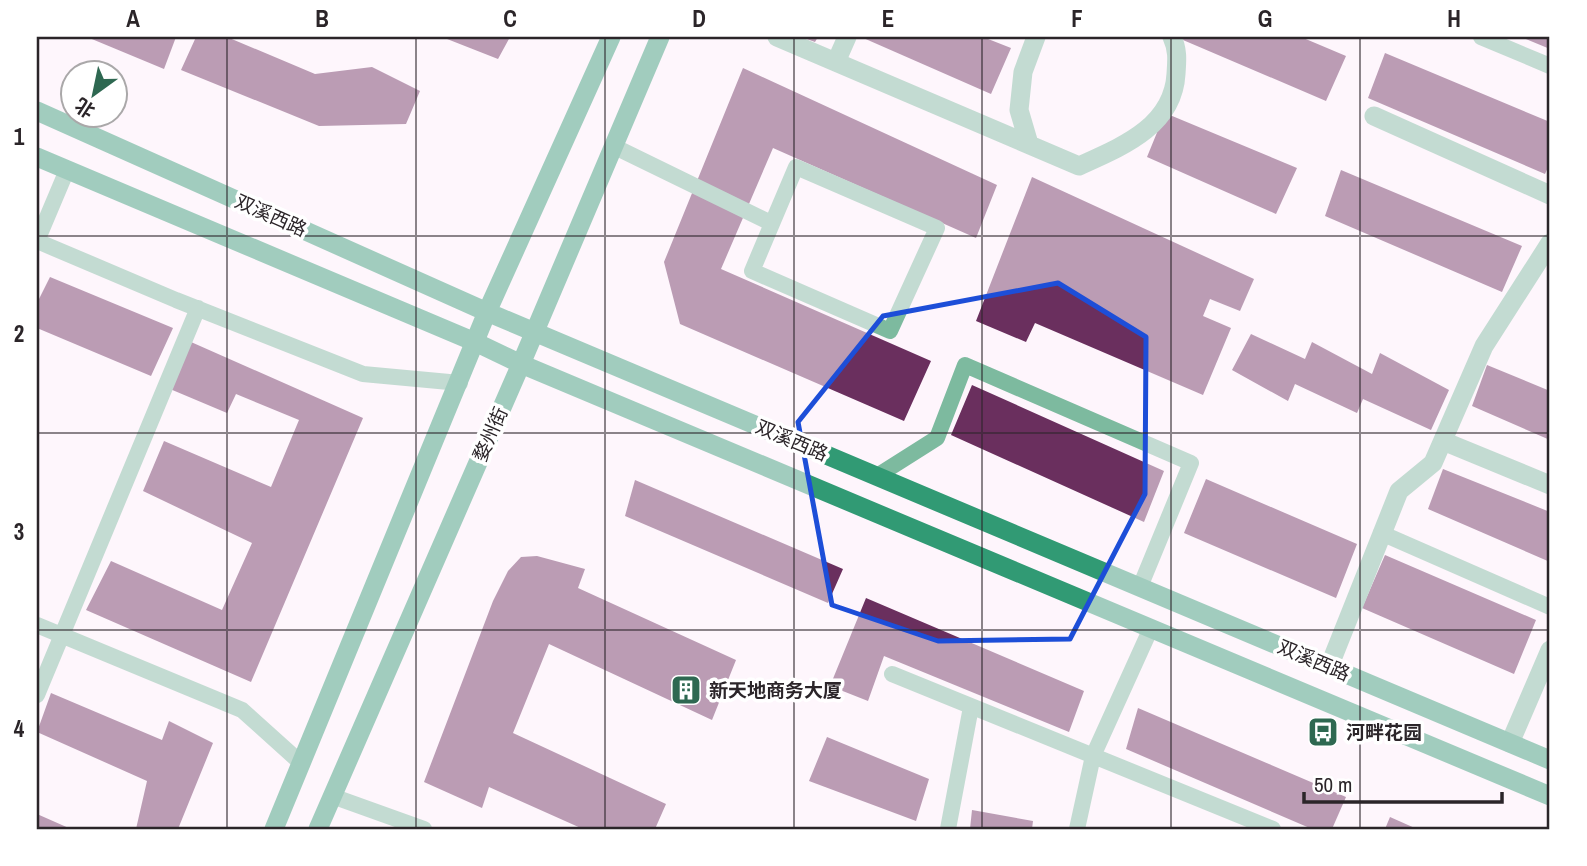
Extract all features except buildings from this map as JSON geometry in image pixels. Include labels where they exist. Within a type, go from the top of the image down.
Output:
[{"type":"main road","points":[[274,829],[487,312],[611,37]]},
{"type":"main road","name":"婺州街","points":[[318,829],[660,37]]},
{"type":"main road","name":"双溪西路","points":[[37,111],[487,312],[1550,760]]},
{"type":"main road","name":"双溪西路","points":[[37,157],[475,342],[521,364],[1550,796]]},
{"type":"street","points":[[777,37],[1079,166],[1128,144],[1154,125],[1175,88],[1178,48],[1172,37]]},
{"type":"street","points":[[836,62],[847,37]]},
{"type":"street","points":[[1029,144],[1019,110],[1023,72],[1036,37]]},
{"type":"street","points":[[1374,116],[1550,195]]},
{"type":"street","points":[[1329,667],[1399,491],[1433,463],[1485,346],[1550,243]]},
{"type":"street","points":[[1443,441],[1550,485]]},
{"type":"street","points":[[1510,743],[1550,650]]},
{"type":"lane","points":[[1481,37],[1550,66]]},
{"type":"lane","points":[[613,146],[771,223]]},
{"type":"lane","points":[[796,167],[937,228],[890,331],[752,271],[771,223],[796,167]]},
{"type":"lane","points":[[67,170],[37,241],[363,374],[460,383]]},
{"type":"lane","points":[[37,695],[198,308]]},
{"type":"lane","points":[[877,476],[937,438],[965,365],[1191,463],[1140,587]]},
{"type":"lane","points":[[1381,533],[1550,607]]},
{"type":"lane","points":[[37,625],[242,710],[302,764]]},
{"type":"lane","points":[[1077,829],[1093,756],[1151,628]]},
{"type":"lane","points":[[892,674],[1273,829]]},
{"type":"lane","points":[[948,829],[971,707]]},
{"type":"lane","points":[[332,796],[424,829]]},
{"type":"highlighted area","points":[[1058,283],[1146,337],[1145,494],[1070,639],[938,641],[832,605],[798,422],[883,316]]},
{"type":"place","name":"新天地商务大厦","points":[[686,690]]},
{"type":"place","name":"河畔花园","points":[[1323,732]]}]
